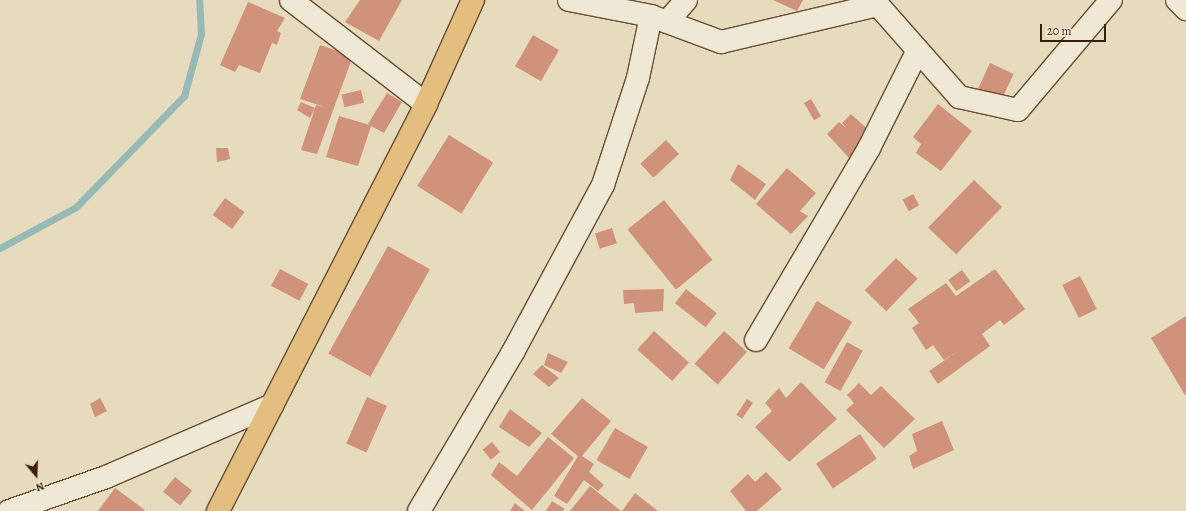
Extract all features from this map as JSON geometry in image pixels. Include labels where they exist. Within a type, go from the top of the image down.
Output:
[{"type":"main road","points":[[218,511],[426,104],[472,0]]},
{"type":"street","points":[[290,0],[426,104]]},
{"type":"street","points":[[569,0],[659,19],[721,42],[878,6],[917,52],[959,97],[1018,110],[1111,0]]},
{"type":"street","points":[[419,511],[513,352],[603,185],[659,19],[686,0]]},
{"type":"street","points":[[1177,0],[1186,9]]},
{"type":"street","points":[[756,340],[869,148],[917,52]]},
{"type":"street","points":[[9,511],[106,477],[272,405]]},
{"type":"building","points":[[360,0],[402,0],[379,41],[345,22]]},
{"type":"building","points":[[773,0],[803,0],[797,11]]},
{"type":"building","points":[[248,2],[285,18],[277,31],[281,33],[277,45],[272,43],[260,73],[239,65],[235,72],[220,65]]},
{"type":"building","points":[[533,35],[559,50],[541,81],[515,66]]},
{"type":"building","points":[[320,45],[353,56],[317,154],[301,150],[316,105],[325,107],[300,99]]},
{"type":"building","points":[[990,63],[1014,74],[998,108],[974,97]]},
{"type":"building","points":[[361,90],[364,103],[344,107],[342,94]]},
{"type":"building","points":[[387,93],[402,102],[384,133],[371,126],[358,166],[326,157],[339,116],[370,125],[368,124]]},
{"type":"building","points":[[811,99],[821,116],[814,120],[804,103]]},
{"type":"building","points":[[301,102],[315,108],[310,118],[297,110]]},
{"type":"building","points":[[938,104],[972,131],[941,171],[916,153],[921,144],[913,137]]},
{"type":"building","points":[[851,114],[875,136],[850,159],[827,134],[839,122],[846,128],[842,123]]},
{"type":"building","points":[[449,135],[493,163],[461,213],[417,186]]},
{"type":"building","points":[[666,140],[679,154],[653,178],[640,164]]},
{"type":"building","points":[[216,148],[228,148],[230,159],[217,162]]},
{"type":"building","points":[[738,164],[766,184],[755,200],[730,180]]},
{"type":"building","points":[[787,168],[816,193],[800,211],[808,216],[791,234],[756,204]]},
{"type":"building","points":[[974,180],[1002,207],[956,255],[928,227]]},
{"type":"building","points":[[913,194],[919,205],[909,211],[903,200]]},
{"type":"building","points":[[225,198],[244,212],[232,229],[213,215]]},
{"type":"building","points":[[664,200],[712,260],[676,289],[627,230]]},
{"type":"building","points":[[612,228],[617,243],[600,249],[595,234]]},
{"type":"building","points":[[388,246],[430,269],[370,377],[328,354]]},
{"type":"building","points":[[896,258],[918,279],[886,311],[865,290]]},
{"type":"building","points":[[280,269],[308,284],[299,301],[271,286]]},
{"type":"building","points":[[995,269],[1025,309],[1004,325],[1000,320],[982,334],[990,346],[938,384],[929,371],[958,351],[944,360],[933,345],[926,350],[912,328],[919,323],[908,309],[946,283],[956,296]]},
{"type":"building","points":[[962,270],[970,281],[956,291],[948,280]]},
{"type":"building","points":[[1080,276],[1097,309],[1079,318],[1062,285]]},
{"type":"building","points":[[664,289],[663,311],[635,313],[634,303],[624,304],[623,290]]},
{"type":"building","points":[[686,289],[717,313],[706,327],[675,303]]},
{"type":"building","points":[[817,301],[852,322],[824,369],[789,348]]},
{"type":"building","points":[[1186,316],[1186,395],[1185,395],[1151,338]]},
{"type":"building","points":[[654,331],[689,362],[672,381],[637,350]]},
{"type":"building","points":[[724,331],[747,352],[718,384],[695,364]]},
{"type":"building","points":[[847,342],[863,351],[840,391],[825,382]]},
{"type":"building","points":[[548,353],[568,362],[561,373],[544,365]]},
{"type":"building","points":[[542,365],[559,378],[549,387],[533,374]]},
{"type":"building","points":[[801,382],[837,419],[789,462],[755,427],[772,411],[765,403],[779,388],[786,398]]},
{"type":"building","points":[[859,383],[871,395],[881,386],[915,419],[884,448],[846,410],[854,403],[847,395]]},
{"type":"building","points":[[367,397],[387,406],[366,453],[346,444]]},
{"type":"building","points":[[100,398],[107,411],[95,417],[90,404]]},
{"type":"building","points":[[582,398],[611,421],[582,456],[594,464],[589,472],[604,485],[598,491],[584,480],[567,504],[554,496],[578,456],[551,434]]},
{"type":"building","points":[[747,399],[753,403],[742,419],[736,415]]},
{"type":"building","points":[[510,409],[542,433],[529,447],[499,427]]},
{"type":"building","points":[[942,421],[954,450],[913,469],[909,456],[917,451],[912,434]]},
{"type":"building","points":[[615,428],[648,447],[629,479],[596,460]]},
{"type":"building","points":[[860,434],[877,459],[833,489],[816,464]]},
{"type":"building","points":[[548,437],[574,458],[532,510],[491,475],[499,462],[517,476]]},
{"type":"building","points":[[492,442],[500,452],[491,460],[483,450]]},
{"type":"building","points":[[766,472],[782,489],[757,511],[746,511],[730,491],[748,474],[755,482]]},
{"type":"building","points":[[175,477],[192,491],[180,506],[163,492]]},
{"type":"building","points":[[590,486],[621,511],[570,511]]},
{"type":"building","points":[[115,488],[145,510],[98,511]]},
{"type":"building","points":[[635,493],[658,511],[622,511]]},
{"type":"building","points":[[552,501],[565,509],[563,511],[546,511]]},
{"type":"building","points":[[515,503],[525,511],[510,511]]},
{"type":"waterway","points":[[0,248],[76,207],[184,96],[201,34],[199,0]]}]
